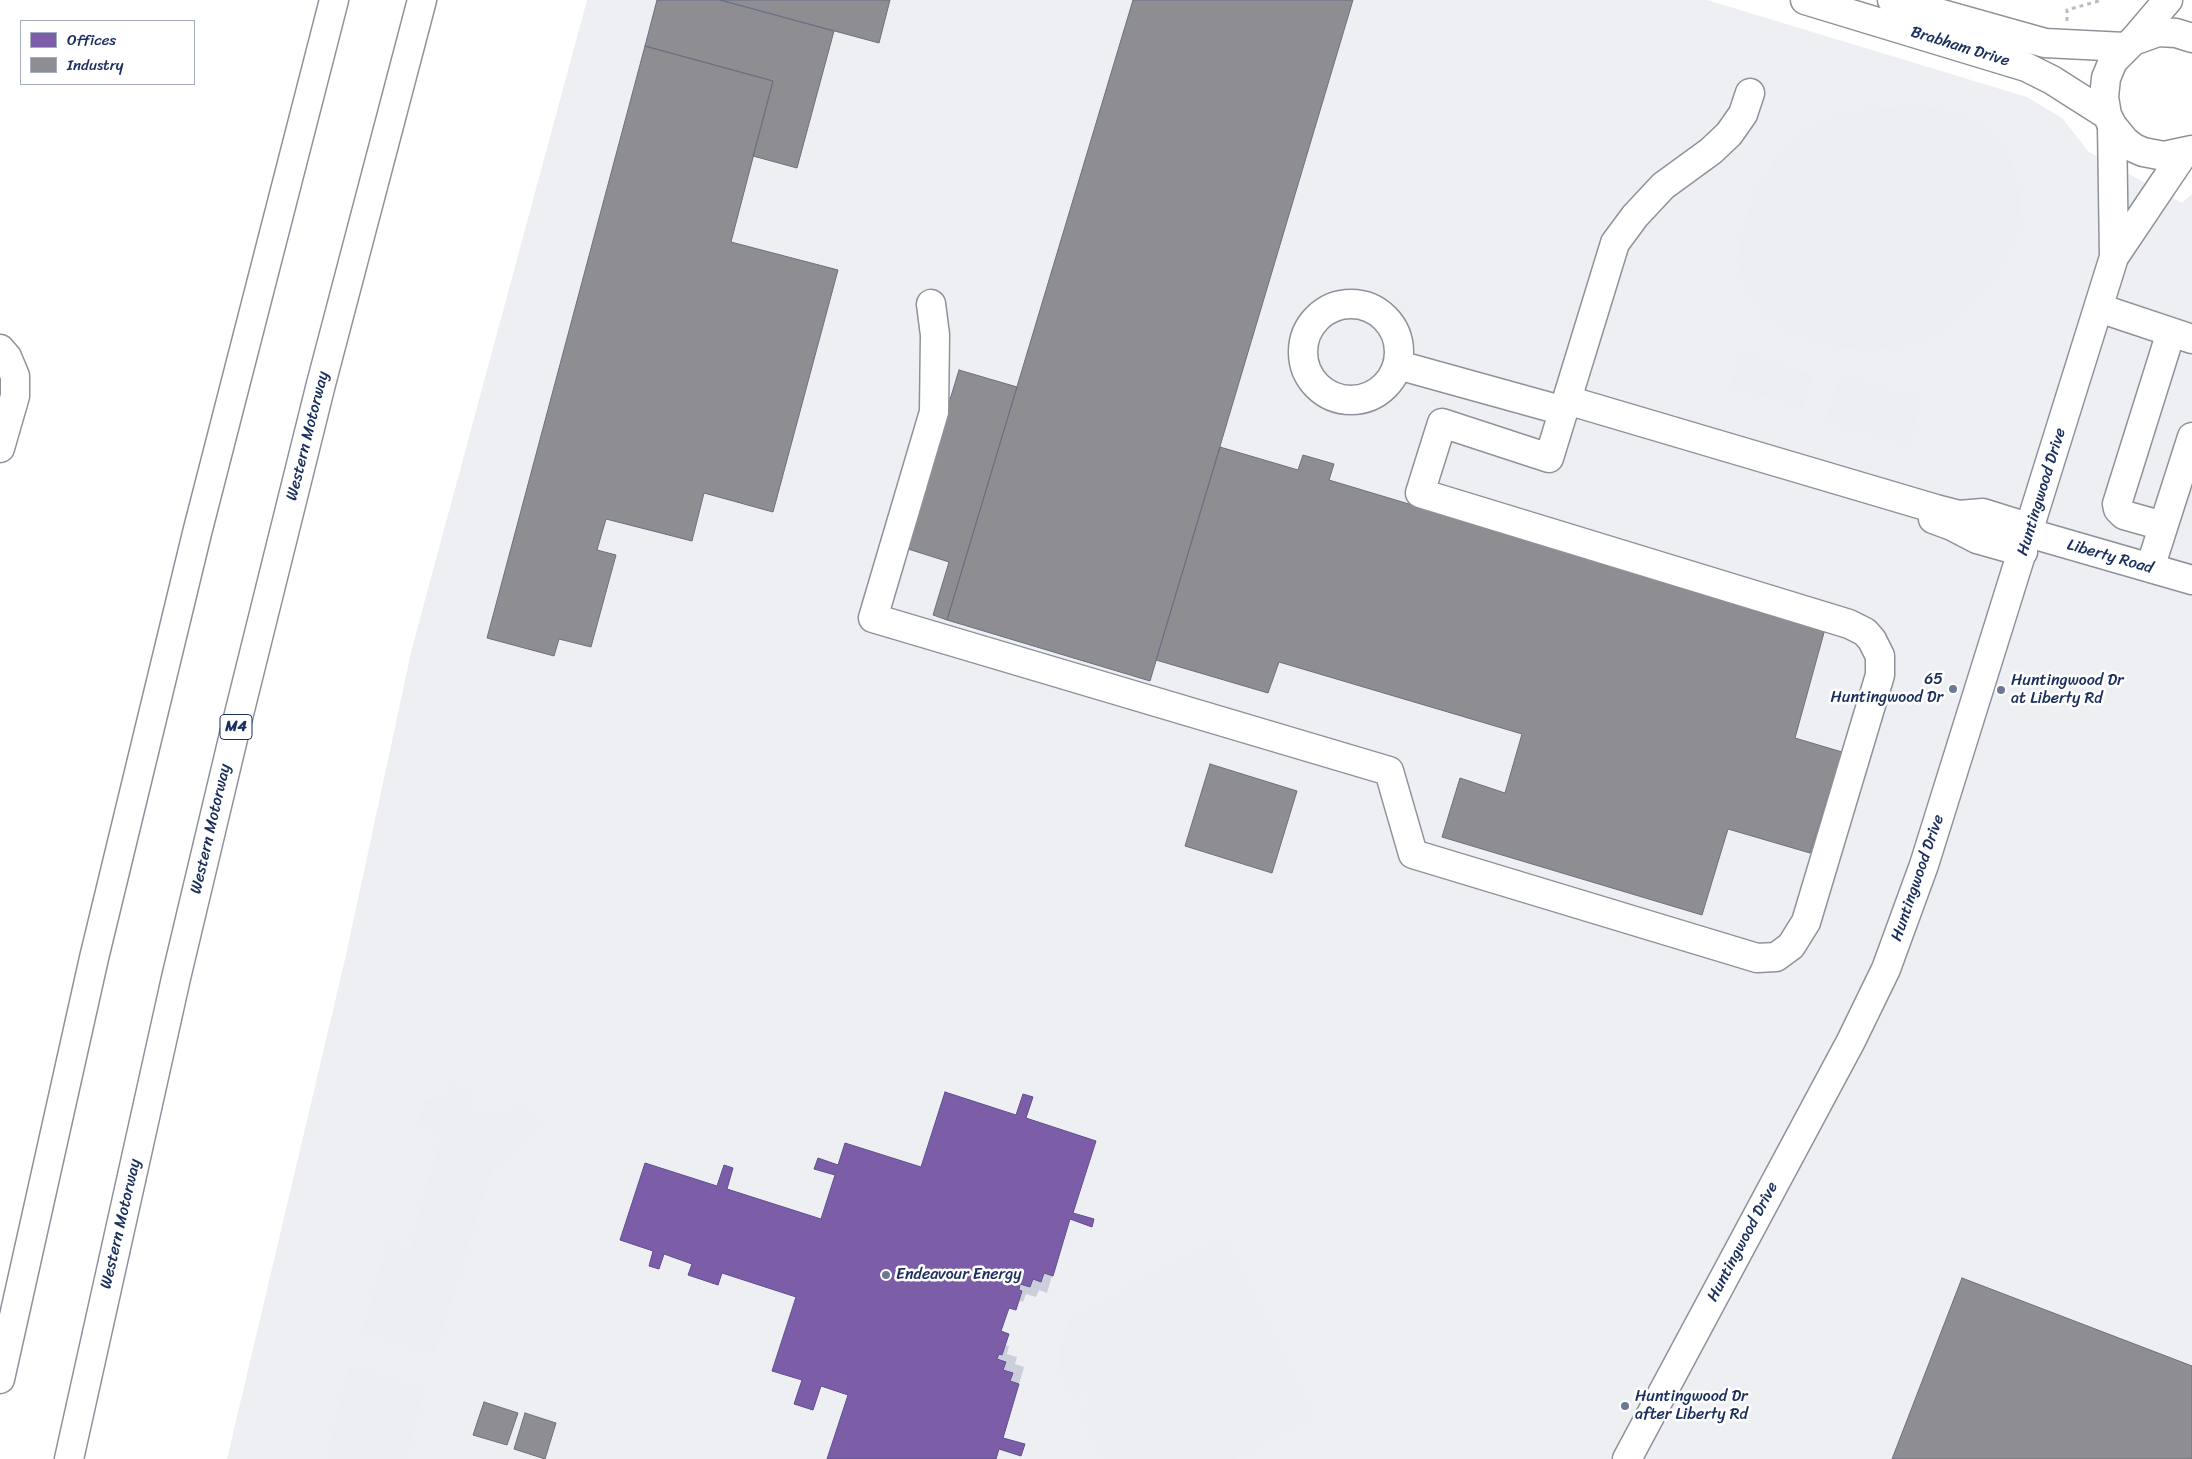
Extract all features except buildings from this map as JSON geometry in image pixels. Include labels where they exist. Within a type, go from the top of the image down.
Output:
[{"type":"main road","points":[[0,1379],[103,920],[200,524],[334,0]]},
{"type":"main road","name":"Western Motorway","points":[[69,1459],[176,978],[234,736],[326,365],[422,0]]},
{"type":"main road","name":"Brabham Drive","points":[[1805,0],[2026,67],[2052,80],[2109,120],[2125,141],[2143,152],[2164,156],[2188,152]]},
{"type":"main road","name":"Brabham Drive","points":[[1892,0],[2045,43],[2129,44]]},
{"type":"main road","points":[[2129,44],[2168,0]]},
{"type":"main road","points":[[2129,44],[2158,32],[2176,33],[2192,38]]},
{"type":"main road","name":"Huntingwood Drive","points":[[2114,257],[2109,120],[2104,97],[2106,78],[2113,61],[2129,44]]},
{"type":"main road","points":[[931,304],[935,335],[934,412],[873,618],[1389,771],[1413,854],[1757,958],[1776,957],[1791,946],[1806,922],[1880,674],[1881,666],[1877,647],[1865,632],[1849,624],[1420,493],[1442,423],[1548,458],[1615,243],[1635,216],[1663,186],[1710,151],[1729,134],[1743,114],[1750,93]]},
{"type":"main road","name":"Huntingwood Drive","points":[[1627,1459],[1846,1049],[1886,969],[1910,907],[2114,257],[2188,152]]},
{"type":"main road","points":[[2098,308],[2182,335],[2117,504],[2118,509],[2124,515],[2163,526]]},
{"type":"main road","points":[[0,349],[7,357],[15,376],[15,396],[0,448]]},
{"type":"main road","name":"Liberty Road","points":[[1398,365],[1565,408],[1959,515],[1983,513],[2027,538],[2192,580]]},
{"type":"main road","points":[[2150,568],[2192,437]]},
{"type":"shaded area","points":[[587,0],[1707,0],[2027,97],[2062,118],[2089,152],[2182,203],[2192,194],[2192,1459],[227,1459],[346,955],[412,648]]},
{"type":"shaded area","points":[[1897,107],[1930,107],[1963,114],[1991,131],[2008,153],[2016,173],[2020,202],[2016,238],[2001,267],[1984,288],[1949,325],[1932,336],[1906,345],[1876,349],[1841,348],[1811,340],[1787,329],[1766,315],[1746,290],[1738,263],[1745,221],[1759,186],[1781,151],[1815,127],[1856,111]]},
{"type":"shaded area","points":[[1741,353],[1813,375],[1803,408],[1731,386]]},
{"type":"shaded area","points":[[1840,376],[1922,400],[1909,445],[1827,421]]},
{"type":"shaded area","points":[[449,1085],[473,1091],[469,1109],[511,1120],[514,1104],[529,1109],[540,1120],[493,1170],[488,1179],[435,1353],[363,1330],[388,1243],[411,1249],[442,1131],[419,1125],[425,1099],[444,1103]]},
{"type":"shaded area","points":[[1224,1240],[1312,1418],[1234,1459],[1106,1459],[1083,1415],[1092,1404],[1084,1381],[1072,1387],[1078,1398],[1075,1399],[1059,1367],[1059,1354],[1069,1323],[1076,1315]]},
{"type":"shaded area","points":[[1044,1273],[1052,1276],[1047,1293],[1039,1290],[1036,1297],[1026,1294],[1023,1302],[1019,1301],[1022,1291],[1019,1290],[1020,1284],[1030,1287],[1033,1279],[1041,1282]]},
{"type":"shaded area","points":[[1005,1345],[1009,1346],[1007,1354],[1017,1357],[1015,1364],[1024,1367],[1019,1384],[1010,1381],[1013,1373],[1003,1370],[1006,1362],[997,1359],[999,1354],[1002,1354]]},
{"type":"shaded area","points":[[349,1365],[424,1390],[406,1459],[327,1459]]},
{"type":"place","name":"65 Huntingwood Dr","points":[[1953,689]]},
{"type":"place","name":"Huntingwood Dr at Liberty Rd","points":[[2001,690]]},
{"type":"place","name":"Endeavour Energy","points":[[886,1275]]},
{"type":"place","name":"Huntingwood Dr after Liberty Rd","points":[[1625,1406]]}]
